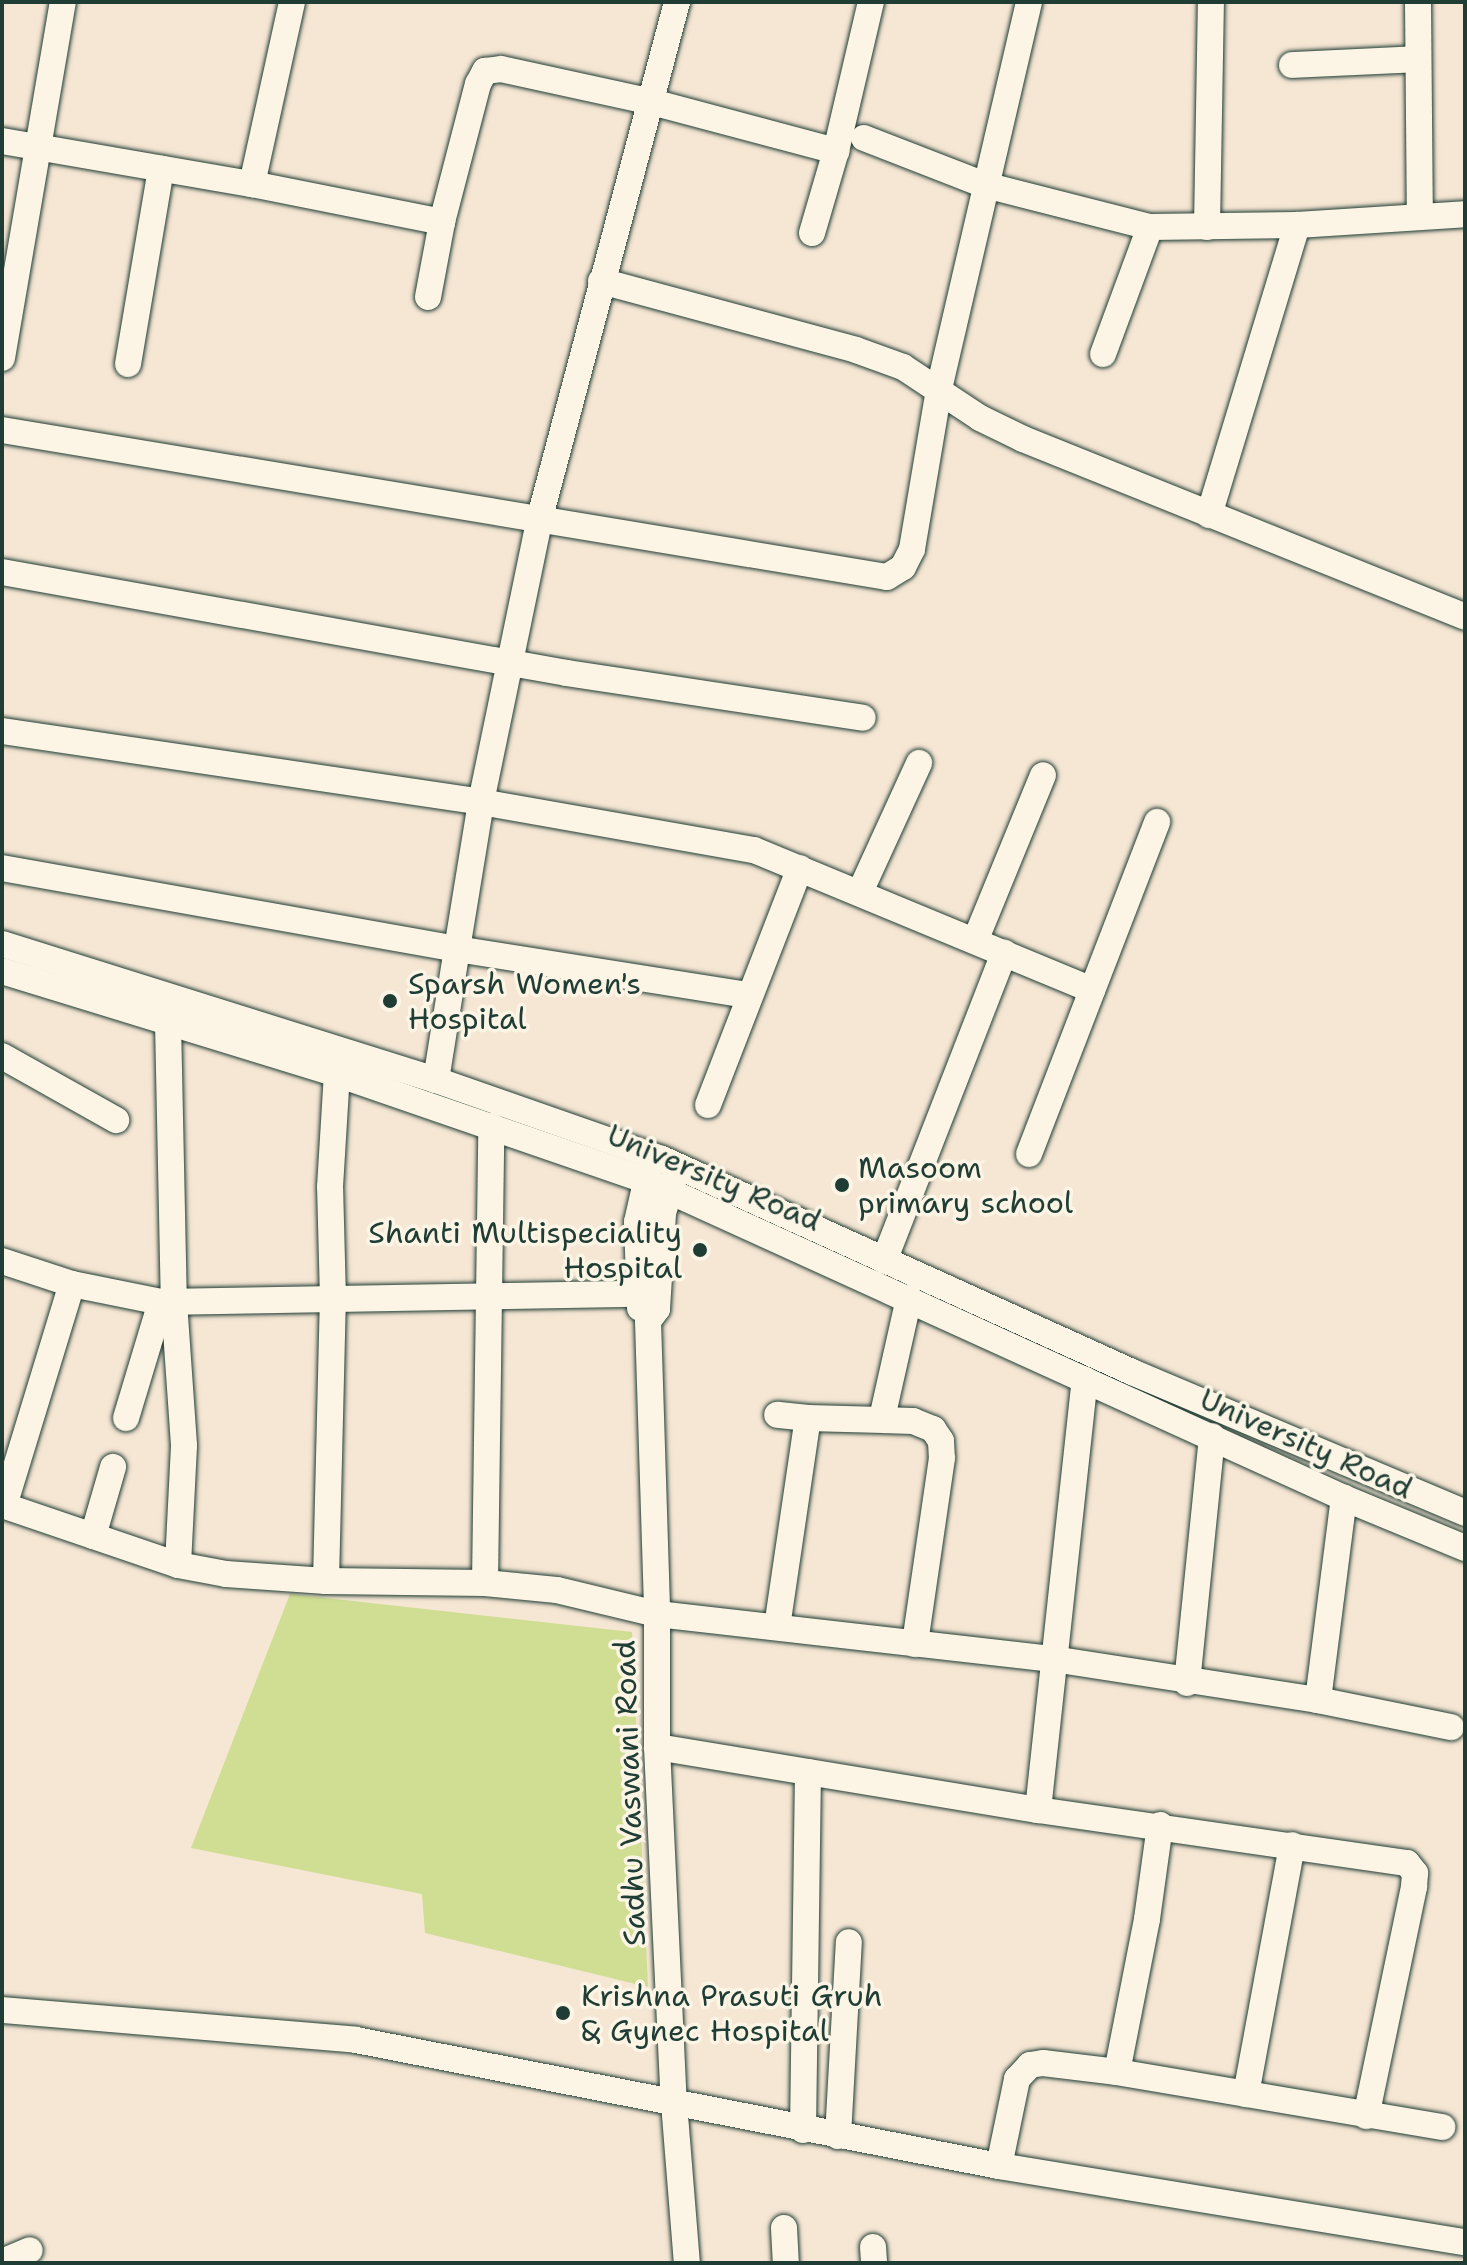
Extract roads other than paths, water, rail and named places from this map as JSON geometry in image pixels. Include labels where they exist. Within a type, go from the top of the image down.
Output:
[{"type":"street","points":[[2,358],[63,2]]},
{"type":"street","points":[[252,184],[292,2]]},
{"type":"street","points":[[436,1080],[481,802],[540,517],[648,101],[677,2]]},
{"type":"street","points":[[812,233],[836,151],[871,2]]},
{"type":"street","points":[[2,430],[887,577],[903,567],[912,549],[939,389],[1029,2]]},
{"type":"street","points":[[1207,227],[1211,2]]},
{"type":"street","points":[[1418,2],[1420,216]]},
{"type":"street","points":[[1292,65],[1418,59]]},
{"type":"street","points":[[428,297],[442,222],[478,84],[485,71],[501,69],[648,101],[836,151]]},
{"type":"street","points":[[864,138],[985,185],[1150,227],[1297,225],[1465,214]]},
{"type":"street","points":[[2,141],[252,184],[442,222]]},
{"type":"street","points":[[128,364],[161,169]]},
{"type":"street","points":[[1209,515],[1297,225]]},
{"type":"street","points":[[1103,354],[1150,227]]},
{"type":"street","points":[[601,281],[856,350],[903,367],[980,418],[1023,439],[1465,617]]},
{"type":"street","points":[[2,572],[510,662],[863,718]]},
{"type":"street","points":[[2,731],[481,802],[754,850],[1092,990]]},
{"type":"street","points":[[860,892],[919,763]]},
{"type":"street","points":[[975,941],[1043,775]]},
{"type":"street","points":[[1029,1154],[1157,822]]},
{"type":"street","points":[[2,868],[457,949],[749,995]]},
{"type":"street","points":[[708,1105],[800,868]]},
{"type":"street","name":"University Road","points":[[2,944],[436,1080],[884,1261],[1132,1372],[1465,1513]]},
{"type":"street","points":[[884,1261],[1004,953]]},
{"type":"street","name":"University Road","points":[[3,974],[337,1074],[491,1126],[661,1173],[909,1298],[1344,1498],[1465,1548]]},
{"type":"street","points":[[168,1022],[167,1302],[184,1446],[178,1565]]},
{"type":"street","points":[[2,1056],[116,1120]]},
{"type":"street","points":[[326,1581],[333,1299],[330,1187],[337,1074]]},
{"type":"street","points":[[485,1583],[491,1126]]},
{"type":"street","points":[[661,1173],[663,1213],[657,1309],[648,1321],[641,1311],[639,1294],[637,1222],[661,1173]]},
{"type":"street","points":[[2,1261],[72,1284],[167,1302],[639,1294]]},
{"type":"street","points":[[72,1284],[3,1506],[178,1565],[226,1574],[326,1581],[485,1583],[557,1590],[657,1614],[1053,1659],[1187,1683],[1318,1700],[1451,1727]]},
{"type":"street","points":[[882,1418],[909,1298]]},
{"type":"street","points":[[126,1418],[167,1302]]},
{"type":"street","name":"Sadhu Vaswani Road","points":[[648,1321],[657,1614],[657,1747],[674,2103],[687,2263]]},
{"type":"street","points":[[1038,1810],[1085,1380]]},
{"type":"street","points":[[777,1415],[913,1421],[933,1429],[941,1441],[915,1644]]},
{"type":"street","points":[[777,1627],[808,1418]]},
{"type":"street","points":[[1187,1683],[1212,1436]]},
{"type":"street","points":[[93,1536],[113,1467]]},
{"type":"street","points":[[1318,1700],[1344,1498]]},
{"type":"street","points":[[657,1747],[1038,1810],[1398,1859],[1415,1873],[1366,2116]]},
{"type":"street","points":[[803,2130],[808,1772]]},
{"type":"street","points":[[1117,2072],[1147,1919],[1160,1825]]},
{"type":"street","points":[[1246,2094],[1292,1845]]},
{"type":"street","points":[[838,2136],[849,1942]]},
{"type":"street","points":[[2,2010],[356,2040],[999,2166],[1465,2242]]},
{"type":"street","points":[[999,2166],[1017,2079],[1022,2070],[1030,2065],[1043,2063],[1117,2072],[1442,2127]]},
{"type":"street","points":[[784,2228],[786,2263]]},
{"type":"street","points":[[2,2262],[30,2250]]},
{"type":"place","name":"Sparsh Women's Hospital","points":[[390,1001]]},
{"type":"place","name":"Masoom primary school","points":[[842,1185]]},
{"type":"place","name":"Shanti Multispeciality Hospital","points":[[700,1250]]},
{"type":"place","name":"Krishna Prasuti Gruh & Gynec Hospital","points":[[563,2013]]}]
